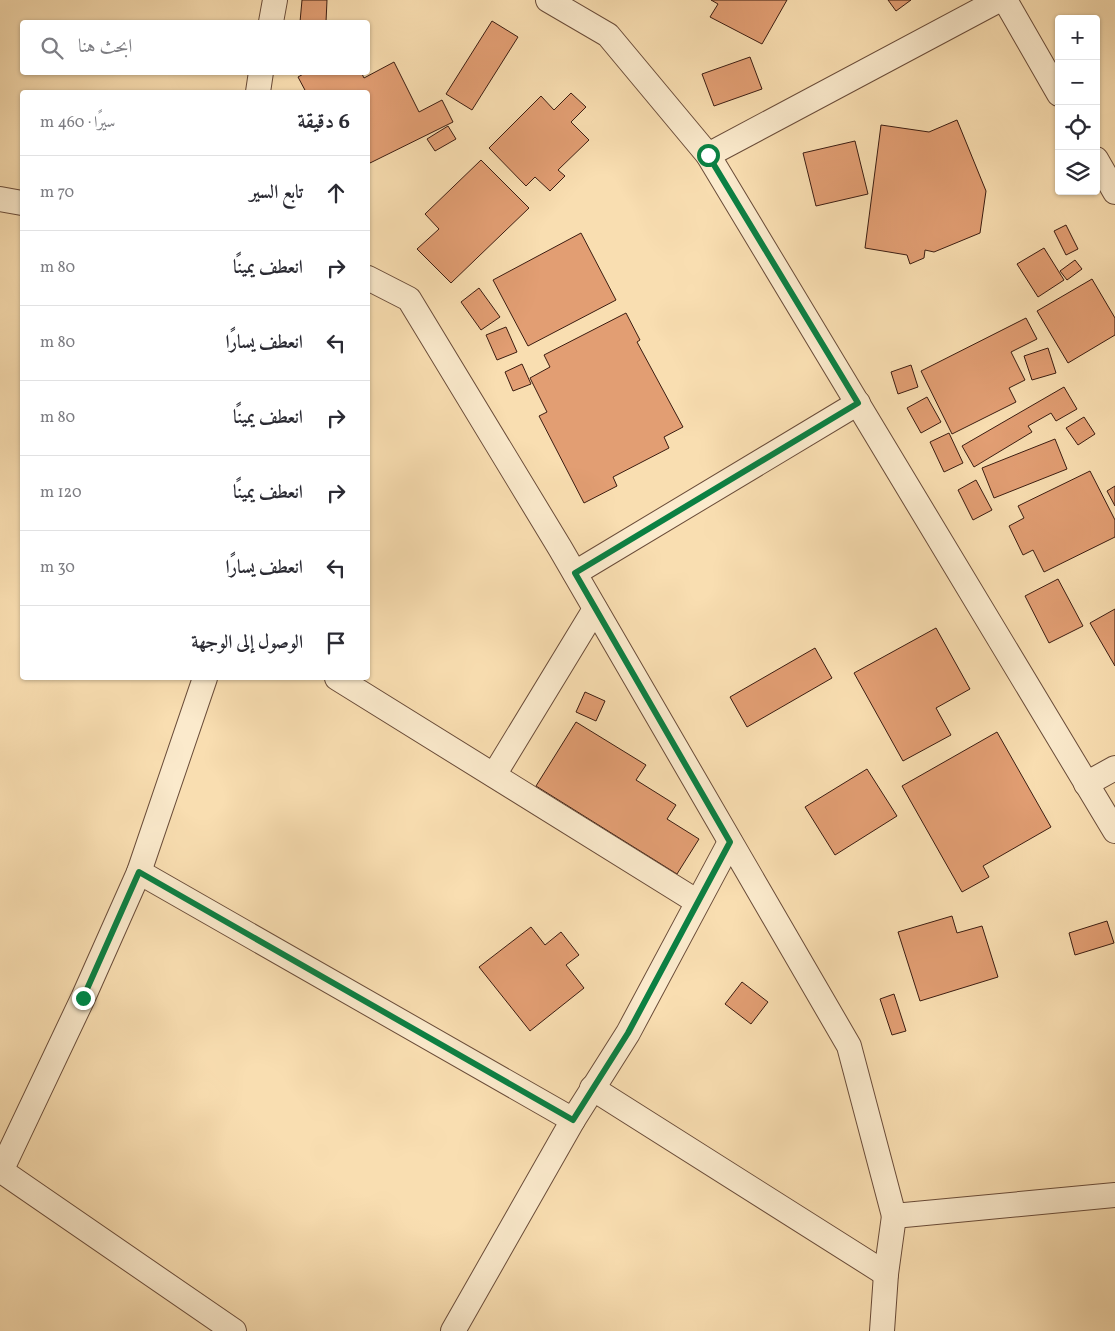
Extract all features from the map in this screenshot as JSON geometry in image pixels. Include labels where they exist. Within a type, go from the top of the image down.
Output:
[{"type":"street","points":[[271,20],[275,0]]},
{"type":"street","points":[[548,0],[608,35],[708,155],[1115,831]]},
{"type":"street","points":[[708,155],[999,0]]},
{"type":"street","points":[[1005,0],[1055,87]]},
{"type":"street","points":[[258,90],[261,75]]},
{"type":"street","points":[[1100,166],[1115,192]]},
{"type":"street","points":[[0,199],[20,203]]},
{"type":"street","points":[[370,279],[408,299],[575,573],[849,1046],[894,1216],[886,1274],[882,1331]]},
{"type":"street","points":[[575,573],[858,403]]},
{"type":"street","points":[[494,776],[595,609]]},
{"type":"street","points":[[204,680],[139,872],[83,998],[0,1170],[234,1331]]},
{"type":"street","points":[[340,680],[696,902]]},
{"type":"street","points":[[1086,784],[1115,768]]},
{"type":"street","points":[[454,1331],[573,1120],[628,1033],[696,902],[730,842]]},
{"type":"street","points":[[139,872],[573,1120]]},
{"type":"street","points":[[592,1088],[886,1274]]},
{"type":"street","points":[[894,1216],[1115,1195]]},
{"type":"building","points":[[302,0],[327,0],[326,20],[300,20]]},
{"type":"building","points":[[711,0],[787,0],[762,44],[710,17],[718,4]]},
{"type":"building","points":[[888,0],[911,0],[896,11]]},
{"type":"building","points":[[492,21],[518,37],[472,110],[446,94]]},
{"type":"building","points":[[750,57],[762,89],[714,106],[702,74]]},
{"type":"building","points":[[394,62],[419,112],[442,100],[453,122],[370,163],[370,90],[305,90],[298,77],[302,75],[362,75],[364,78]]},
{"type":"building","points":[[571,93],[586,107],[571,122],[589,140],[558,170],[565,176],[550,191],[535,177],[526,186],[489,148],[541,96],[554,110]]},
{"type":"building","points":[[957,120],[986,191],[980,233],[934,252],[925,250],[924,258],[910,264],[907,255],[865,248],[881,125],[929,132]]},
{"type":"building","points":[[448,126],[456,139],[435,151],[427,139]]},
{"type":"building","points":[[855,141],[868,194],[816,206],[803,153]]},
{"type":"building","points":[[481,160],[529,208],[451,283],[417,249],[439,229],[425,214]]},
{"type":"building","points":[[1066,225],[1078,249],[1066,255],[1054,231]]},
{"type":"building","points":[[581,233],[616,300],[528,346],[493,280]]},
{"type":"building","points":[[1044,248],[1064,280],[1038,297],[1017,264]]},
{"type":"building","points":[[1075,260],[1082,269],[1067,280],[1060,271]]},
{"type":"building","points":[[1092,279],[1115,318],[1115,335],[1068,363],[1037,311]]},
{"type":"building","points":[[479,288],[500,317],[481,330],[461,302]]},
{"type":"building","points":[[626,313],[640,340],[637,342],[683,427],[664,437],[669,448],[613,477],[617,486],[584,503],[539,416],[547,412],[530,378],[550,367],[544,355]]},
{"type":"building","points":[[1026,318],[1037,339],[1011,352],[1025,380],[1009,388],[1016,402],[952,434],[921,371]]},
{"type":"building","points":[[506,327],[517,352],[497,360],[486,335]]},
{"type":"building","points":[[1048,348],[1056,373],[1032,380],[1024,356]]},
{"type":"building","points":[[522,364],[531,384],[513,391],[505,372]]},
{"type":"building","points":[[911,365],[918,387],[898,394],[891,372]]},
{"type":"building","points":[[1064,387],[1077,409],[1056,421],[1051,413],[1028,426],[1032,432],[974,467],[962,446]]},
{"type":"building","points":[[927,397],[941,422],[921,433],[907,408]]},
{"type":"building","points":[[1084,417],[1095,434],[1078,445],[1066,428]]},
{"type":"building","points":[[949,433],[963,463],[944,472],[930,442]]},
{"type":"building","points":[[1055,439],[1067,469],[994,498],[982,468]]},
{"type":"building","points":[[1090,471],[1115,520],[1115,537],[1044,572],[1033,550],[1023,555],[1009,526],[1024,518],[1018,506]]},
{"type":"building","points":[[976,480],[992,510],[973,520],[958,490]]},
{"type":"building","points":[[1115,486],[1115,506],[1107,491]]},
{"type":"building","points":[[1058,579],[1083,626],[1049,643],[1025,596]]},
{"type":"building","points":[[1115,609],[1115,666],[1090,623]]},
{"type":"building","points":[[936,628],[970,689],[936,708],[951,735],[903,761],[854,673]]},
{"type":"building","points":[[815,648],[832,678],[747,727],[730,697]]},
{"type":"building","points":[[585,692],[605,701],[596,721],[576,712]]},
{"type":"building","points":[[576,722],[646,765],[636,780],[676,805],[667,819],[699,839],[677,874],[536,786]]},
{"type":"building","points":[[997,732],[1051,827],[983,866],[989,877],[962,892],[902,786]]},
{"type":"building","points":[[867,769],[897,816],[835,855],[805,807]]},
{"type":"building","points":[[952,916],[957,933],[982,926],[998,977],[920,1001],[898,932]]},
{"type":"building","points":[[1107,921],[1114,943],[1075,955],[1069,933]]},
{"type":"building","points":[[531,927],[545,945],[561,932],[579,955],[566,965],[584,988],[530,1031],[479,967]]},
{"type":"building","points":[[742,982],[768,1002],[751,1024],[725,1004]]},
{"type":"building","points":[[894,994],[906,1031],[892,1035],[880,999]]},
{"type":"route","points":[[83,998],[139,872],[573,1120],[628,1033],[696,902],[730,842],[575,573],[858,403],[708,155]]}]
